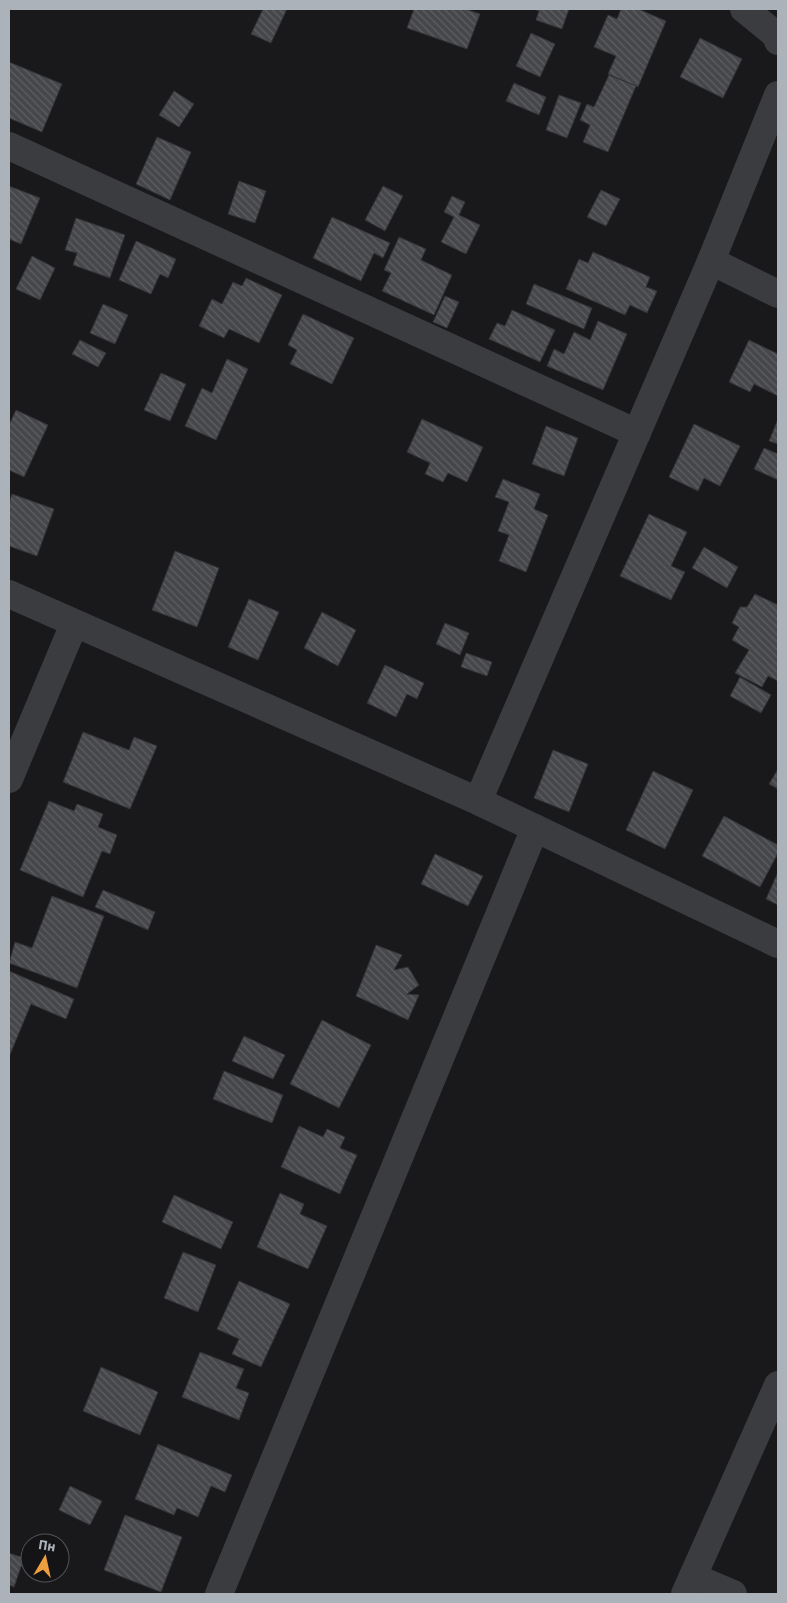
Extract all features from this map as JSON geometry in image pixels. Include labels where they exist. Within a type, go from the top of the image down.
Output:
[{"type":"street","points":[[744,9],[776,35],[778,41]]},
{"type":"street","points":[[478,801],[637,433],[778,95]]},
{"type":"street","points":[[9,146],[637,433]]},
{"type":"street","points":[[710,261],[778,294]]},
{"type":"street","points":[[9,594],[478,801],[778,944]]},
{"type":"street","points":[[9,779],[74,624]]},
{"type":"street","points":[[218,1594],[535,828]]},
{"type":"street","points":[[733,1594],[689,1586],[778,1385]]},
{"type":"building","points":[[263,9],[287,9],[271,43],[251,34]]},
{"type":"building","points":[[414,9],[465,9],[480,14],[467,49],[407,28]]},
{"type":"building","points":[[534,9],[569,9],[562,29],[536,20],[539,11]]},
{"type":"building","points":[[621,9],[638,9],[666,21],[638,87],[608,74],[616,56],[594,47],[608,15],[617,19]]},
{"type":"building","points":[[531,33],[555,44],[540,77],[516,66]]},
{"type":"building","points":[[700,38],[742,59],[723,98],[680,77]]},
{"type":"building","points":[[9,62],[62,84],[42,132],[9,118]]},
{"type":"building","points":[[609,75],[636,86],[608,152],[583,142],[590,125],[580,120],[587,104],[594,107]]},
{"type":"building","points":[[514,83],[546,97],[539,115],[506,101]]},
{"type":"building","points":[[174,91],[194,104],[179,127],[159,115]]},
{"type":"building","points":[[559,95],[581,103],[567,138],[546,130]]},
{"type":"building","points":[[157,137],[191,152],[170,200],[136,184]]},
{"type":"building","points":[[239,181],[266,191],[255,223],[228,214]]},
{"type":"building","points":[[9,186],[40,198],[21,244],[9,239]]},
{"type":"building","points":[[383,186],[403,196],[385,231],[365,220]]},
{"type":"building","points":[[601,190],[620,199],[606,226],[587,217]]},
{"type":"building","points":[[452,196],[465,202],[459,215],[480,225],[466,254],[441,242],[454,217],[444,212]]},
{"type":"building","points":[[332,217],[390,243],[383,258],[374,253],[361,281],[313,258]]},
{"type":"building","points":[[76,218],[125,235],[110,278],[73,265],[77,253],[65,250]]},
{"type":"building","points":[[399,237],[426,249],[421,260],[452,275],[434,315],[382,291],[391,273],[384,270]]},
{"type":"building","points":[[136,241],[176,259],[168,278],[160,274],[151,294],[119,280]]},
{"type":"building","points":[[593,252],[650,277],[646,287],[657,291],[647,313],[630,305],[625,315],[566,289],[579,259],[588,263]]},
{"type":"building","points":[[32,256],[55,268],[40,300],[16,289]]},
{"type":"building","points":[[246,278],[282,295],[259,343],[229,329],[224,338],[199,326],[212,299],[222,304],[233,282],[242,286]]},
{"type":"building","points":[[534,284],[592,308],[584,329],[526,304]]},
{"type":"building","points":[[445,296],[459,302],[447,328],[433,322]]},
{"type":"building","points":[[103,304],[128,315],[115,344],[90,333]]},
{"type":"building","points":[[512,310],[555,330],[540,362],[489,339],[497,323],[505,326]]},
{"type":"building","points":[[303,314],[354,338],[332,384],[290,364],[297,350],[288,345]]},
{"type":"building","points":[[598,321],[627,334],[603,390],[547,366],[554,349],[564,354],[574,332],[590,340]]},
{"type":"building","points":[[80,340],[106,353],[98,367],[72,354]]},
{"type":"building","points":[[749,340],[778,354],[778,396],[754,384],[750,392],[729,382]]},
{"type":"building","points":[[227,359],[248,369],[216,440],[185,426],[202,388],[212,393]]},
{"type":"building","points":[[161,373],[186,384],[170,421],[144,410]]},
{"type":"building","points":[[16,410],[48,425],[24,477],[9,470],[9,425]]},
{"type":"building","points":[[422,419],[483,447],[467,482],[448,473],[443,482],[425,474],[430,463],[407,452]]},
{"type":"building","points":[[778,419],[778,444],[769,441]]},
{"type":"building","points":[[694,424],[740,446],[720,486],[704,478],[698,491],[669,477]]},
{"type":"building","points":[[546,426],[578,438],[564,476],[532,464]]},
{"type":"building","points":[[764,448],[778,454],[778,480],[754,469]]},
{"type":"building","points":[[503,479],[540,494],[534,509],[548,515],[526,572],[499,561],[509,535],[498,531],[509,502],[495,497]]},
{"type":"building","points":[[12,494],[54,509],[37,556],[9,546],[9,503]]},
{"type":"building","points":[[649,514],[687,532],[671,566],[685,572],[671,600],[620,576]]},
{"type":"building","points":[[704,547],[738,567],[727,588],[692,568]]},
{"type":"building","points":[[175,551],[219,568],[197,627],[152,610]]},
{"type":"building","points":[[755,594],[778,605],[778,681],[768,676],[762,687],[735,673],[749,650],[732,640],[739,627],[732,623],[740,607],[747,607]]},
{"type":"building","points":[[249,599],[279,612],[258,660],[228,647]]},
{"type":"building","points":[[322,612],[356,630],[338,666],[304,648]]},
{"type":"building","points":[[445,623],[469,633],[460,655],[436,644]]},
{"type":"building","points":[[466,653],[492,662],[487,676],[461,667]]},
{"type":"building","points":[[385,665],[424,683],[417,699],[407,694],[396,717],[367,703]]},
{"type":"building","points":[[740,677],[771,695],[761,713],[730,696]]},
{"type":"building","points":[[83,732],[129,750],[134,737],[157,746],[130,809],[63,782]]},
{"type":"building","points":[[553,750],[588,764],[569,812],[534,798]]},
{"type":"building","points":[[778,769],[778,789],[769,784]]},
{"type":"building","points":[[653,771],[693,790],[665,849],[626,830]]},
{"type":"building","points":[[49,801],[74,811],[77,804],[103,814],[98,827],[117,835],[110,854],[102,851],[83,897],[20,870]]},
{"type":"building","points":[[724,816],[778,845],[778,853],[760,887],[702,856]]},
{"type":"building","points":[[435,854],[483,876],[468,906],[421,884]]},
{"type":"building","points":[[778,872],[778,905],[766,899]]},
{"type":"building","points":[[103,890],[155,912],[148,930],[95,907]]},
{"type":"building","points":[[52,896],[104,916],[77,988],[9,963],[15,942],[32,948]]},
{"type":"building","points":[[376,945],[402,955],[394,970],[408,967],[419,985],[407,994],[419,995],[408,1020],[356,996]]},
{"type":"building","points":[[9,971],[74,999],[66,1019],[31,1004],[9,1057]]},
{"type":"building","points":[[322,1020],[371,1045],[339,1108],[290,1084]]},
{"type":"building","points":[[244,1036],[285,1055],[273,1079],[232,1061]]},
{"type":"building","points":[[224,1071],[283,1095],[272,1123],[213,1099]]},
{"type":"building","points":[[299,1126],[323,1137],[327,1129],[345,1137],[340,1148],[357,1155],[340,1194],[281,1167]]},
{"type":"building","points":[[280,1193],[304,1204],[300,1214],[327,1226],[308,1269],[257,1247]]},
{"type":"building","points":[[174,1195],[233,1222],[221,1249],[162,1222]]},
{"type":"building","points":[[183,1252],[216,1265],[198,1312],[164,1298]]},
{"type":"building","points":[[239,1281],[290,1304],[261,1367],[232,1354],[239,1339],[217,1329]]},
{"type":"building","points":[[200,1352],[244,1369],[236,1388],[249,1393],[239,1420],[182,1397]]},
{"type":"building","points":[[101,1367],[158,1392],[140,1435],[83,1411]]},
{"type":"building","points":[[158,1444],[232,1475],[225,1492],[211,1486],[198,1517],[177,1508],[174,1515],[135,1499]]},
{"type":"building","points":[[70,1486],[102,1501],[90,1525],[59,1510]]},
{"type":"building","points":[[125,1515],[182,1537],[161,1592],[104,1570]]},
{"type":"building","points":[[9,1553],[20,1557],[20,1570],[14,1587],[9,1585]]}]
